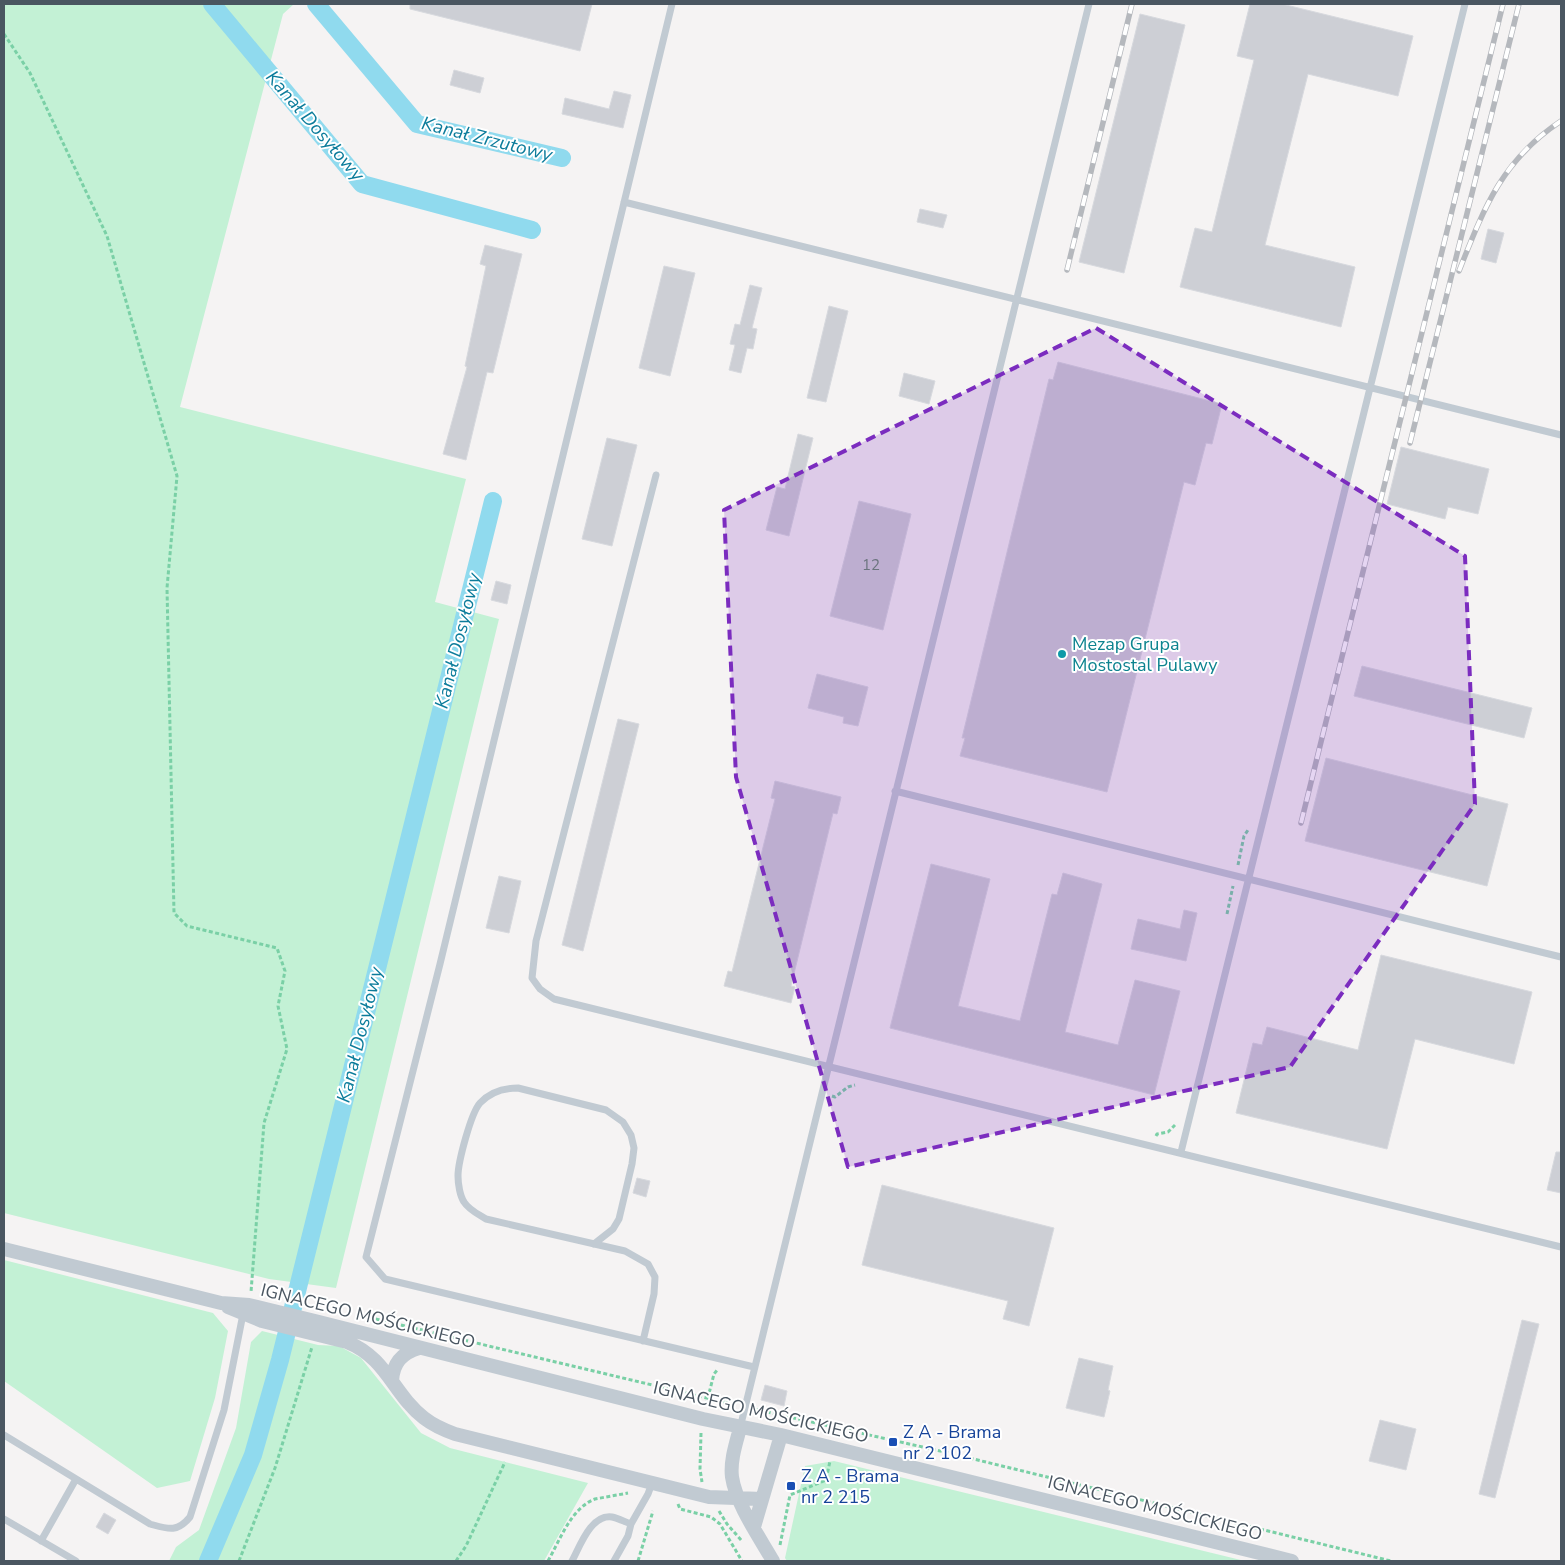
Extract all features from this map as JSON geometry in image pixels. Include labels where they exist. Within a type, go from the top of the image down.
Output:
[{"type":"street","name":"IGNACEGO MOŚCICKIEGO","points":[[4,1249],[221,1303],[314,1329],[419,1348],[703,1419],[781,1435],[1292,1561]]},
{"type":"street","name":"IGNACEGO MOŚCICKIEGO","points":[[314,1329],[359,1347],[368,1353],[417,1411],[434,1425],[455,1434],[709,1497],[762,1500]]},
{"type":"street","points":[[392,1381],[395,1364],[407,1352],[419,1348]]},
{"type":"street","points":[[740,1428],[734,1452],[732,1477],[739,1500],[772,1560]]},
{"type":"street","points":[[754,1527],[781,1435]]},
{"type":"lane","points":[[672,4],[442,954],[366,1257],[385,1279],[754,1367]]},
{"type":"lane","points":[[740,1428],[827,1066],[1089,4]]},
{"type":"lane","points":[[1181,1152],[1465,4]]},
{"type":"lane","points":[[624,202],[1561,435]]},
{"type":"lane","points":[[656,475],[536,941],[532,978],[540,989],[554,999],[1561,1247]]},
{"type":"lane","points":[[895,791],[1561,957]]},
{"type":"lane","points":[[594,1244],[613,1229],[619,1219],[634,1148],[631,1135],[623,1122],[606,1110],[518,1088],[503,1088],[492,1093],[481,1102],[474,1113],[461,1160],[458,1176],[464,1203],[486,1218],[626,1252],[648,1264],[655,1277],[654,1294],[643,1341]]},
{"type":"lane","points":[[4,1435],[150,1524],[172,1529],[178,1528],[190,1517],[224,1410],[246,1310]]},
{"type":"lane","points":[[41,1541],[76,1479]]},
{"type":"lane","points":[[614,1561],[628,1536],[631,1524],[648,1494],[652,1482]]},
{"type":"lane","points":[[572,1561],[594,1522],[601,1518],[612,1517],[631,1524]]},
{"type":"lane","points":[[4,1519],[76,1561]]},
{"type":"path","points":[[4,34],[30,73],[107,236],[177,476],[166,588],[174,913],[187,926],[277,948],[285,971],[278,1006],[287,1049],[264,1123],[252,1289],[246,1310]]},
{"type":"path","points":[[360,1316],[388,1321],[708,1399],[949,1453],[1391,1561]]},
{"type":"path","points":[[239,1561],[275,1468],[314,1329]]},
{"type":"path","points":[[712,1381],[701,1427],[700,1469],[702,1486],[726,1524],[743,1541],[746,1548]]},
{"type":"path","points":[[456,1561],[466,1546],[512,1447]]},
{"type":"path","points":[[772,1560],[778,1554],[790,1495],[826,1480],[831,1456]]},
{"type":"path","points":[[638,1561],[655,1508]]},
{"type":"highlighted area","points":[[1096,328],[1465,556],[1475,804],[1290,1067],[848,1167],[736,777],[724,510]]},
{"type":"green space","points":[[4,4],[294,4],[283,14],[180,407],[466,479],[435,602],[499,619],[336,1288],[269,1279],[4,1213]]},
{"type":"green space","points":[[4,1260],[213,1313],[228,1331],[215,1398],[190,1481],[157,1488],[4,1381]]},
{"type":"green space","points":[[262,1331],[318,1345],[339,1346],[361,1358],[421,1433],[450,1448],[588,1483],[544,1561],[169,1561],[176,1547],[199,1530],[236,1428],[251,1342]]},
{"type":"green space","points":[[834,1461],[1245,1561],[787,1561],[785,1558],[805,1466]]},
{"type":"building","points":[[410,4],[592,4],[580,51],[410,9]]},
{"type":"building","points":[[1250,4],[1282,4],[1413,36],[1398,96],[1308,74],[1265,245],[1355,267],[1341,327],[1180,287],[1195,228],[1212,232],[1254,60],[1237,56]]},
{"type":"building","points":[[1140,14],[1185,25],[1124,273],[1079,262]]},
{"type":"building","points":[[454,70],[484,78],[480,93],[450,85]]},
{"type":"building","points":[[614,91],[631,95],[623,128],[562,114],[565,98],[609,109]]},
{"type":"building","points":[[920,209],[947,215],[943,228],[917,222]]},
{"type":"building","points":[[1488,229],[1504,233],[1496,263],[1481,259]]},
{"type":"building","points":[[485,245],[522,254],[493,373],[487,372],[466,460],[443,454],[467,367],[465,366],[486,266],[480,264]]},
{"type":"building","points":[[664,266],[695,273],[670,376],[639,368]]},
{"type":"building","points":[[750,285],[762,288],[752,328],[757,329],[753,349],[747,348],[741,373],[729,370],[735,345],[730,344],[735,324],[740,325]]},
{"type":"building","points":[[829,306],[848,311],[826,402],[807,398]]},
{"type":"building","points":[[1058,362],[1222,404],[1212,444],[1206,443],[1195,485],[1184,482],[1107,792],[960,756],[965,738],[962,738],[1049,379],[1053,380]]},
{"type":"building","points":[[904,373],[935,381],[929,404],[899,396]]},
{"type":"building","points":[[798,434],[813,438],[789,536],[766,530],[777,487],[785,489]]},
{"type":"building","points":[[607,438],[637,445],[612,546],[582,539]]},
{"type":"building","points":[[1401,447],[1489,469],[1478,514],[1448,507],[1445,519],[1387,504]]},
{"type":"building","points":[[859,501],[911,514],[883,630],[830,616]]},
{"type":"building","points":[[496,581],[511,585],[507,604],[491,600]]},
{"type":"building","points":[[1362,666],[1532,708],[1524,738],[1354,696]]},
{"type":"building","points":[[817,674],[868,687],[858,726],[843,723],[844,717],[808,708]]},
{"type":"building","points":[[618,719],[639,724],[583,951],[562,945]]},
{"type":"building","points":[[1326,758],[1508,804],[1487,886],[1305,841]]},
{"type":"building","points":[[775,781],[841,797],[837,814],[833,813],[791,986],[795,987],[791,1003],[724,986],[728,971],[732,972],[775,799],[771,798]]},
{"type":"building","points":[[931,864],[990,879],[958,1006],[1020,1021],[1052,894],[1057,895],[1063,873],[1102,884],[1065,1032],[1118,1045],[1135,980],[1180,991],[1154,1095],[890,1028]]},
{"type":"building","points":[[499,876],[521,881],[509,933],[486,928]]},
{"type":"building","points":[[1184,910],[1197,913],[1186,961],[1131,949],[1138,919],[1180,929]]},
{"type":"building","points":[[1381,955],[1532,992],[1514,1064],[1415,1039],[1387,1149],[1236,1113],[1253,1043],[1262,1045],[1267,1027],[1358,1050]]},
{"type":"building","points":[[1556,1152],[1561,1152],[1561,1193],[1547,1190]]},
{"type":"building","points":[[637,1178],[650,1181],[646,1197],[633,1193]]},
{"type":"building","points":[[882,1185],[1054,1228],[1029,1326],[1003,1319],[1008,1301],[862,1265]]},
{"type":"building","points":[[1522,1320],[1539,1324],[1495,1498],[1479,1494]]},
{"type":"building","points":[[1079,1358],[1113,1366],[1104,1417],[1066,1408]]},
{"type":"building","points":[[765,1385],[787,1391],[784,1406],[761,1400]]},
{"type":"building","points":[[1380,1420],[1416,1429],[1406,1470],[1369,1461]]},
{"type":"building","points":[[104,1513],[116,1520],[108,1534],[96,1527]]},
{"type":"waterway","name":"Kanał Dosyłowy","points":[[212,4],[362,184],[532,230]]},
{"type":"waterway","name":"Kanał Zrzutowy","points":[[316,4],[417,124],[562,158]]},
{"type":"waterway","name":"Kanał Dosyłowy","points":[[208,1561],[253,1455],[280,1360],[493,501]]},
{"type":"railway","points":[[1067,270],[1132,4]]},
{"type":"railway","points":[[1301,823],[1503,4]]},
{"type":"railway","points":[[1410,443],[1519,4]]},
{"type":"railway","points":[[1459,271],[1477,226],[1497,187],[1509,169],[1541,136],[1561,121]]},
{"type":"place","name":"Mezap Grupa Mostostal Pulawy","points":[[1062,654]]},
{"type":"place","name":"Z A - Brama nr 2 102","points":[[893,1442]]},
{"type":"place","name":"Z A - Brama nr 2 215","points":[[791,1486]]}]
